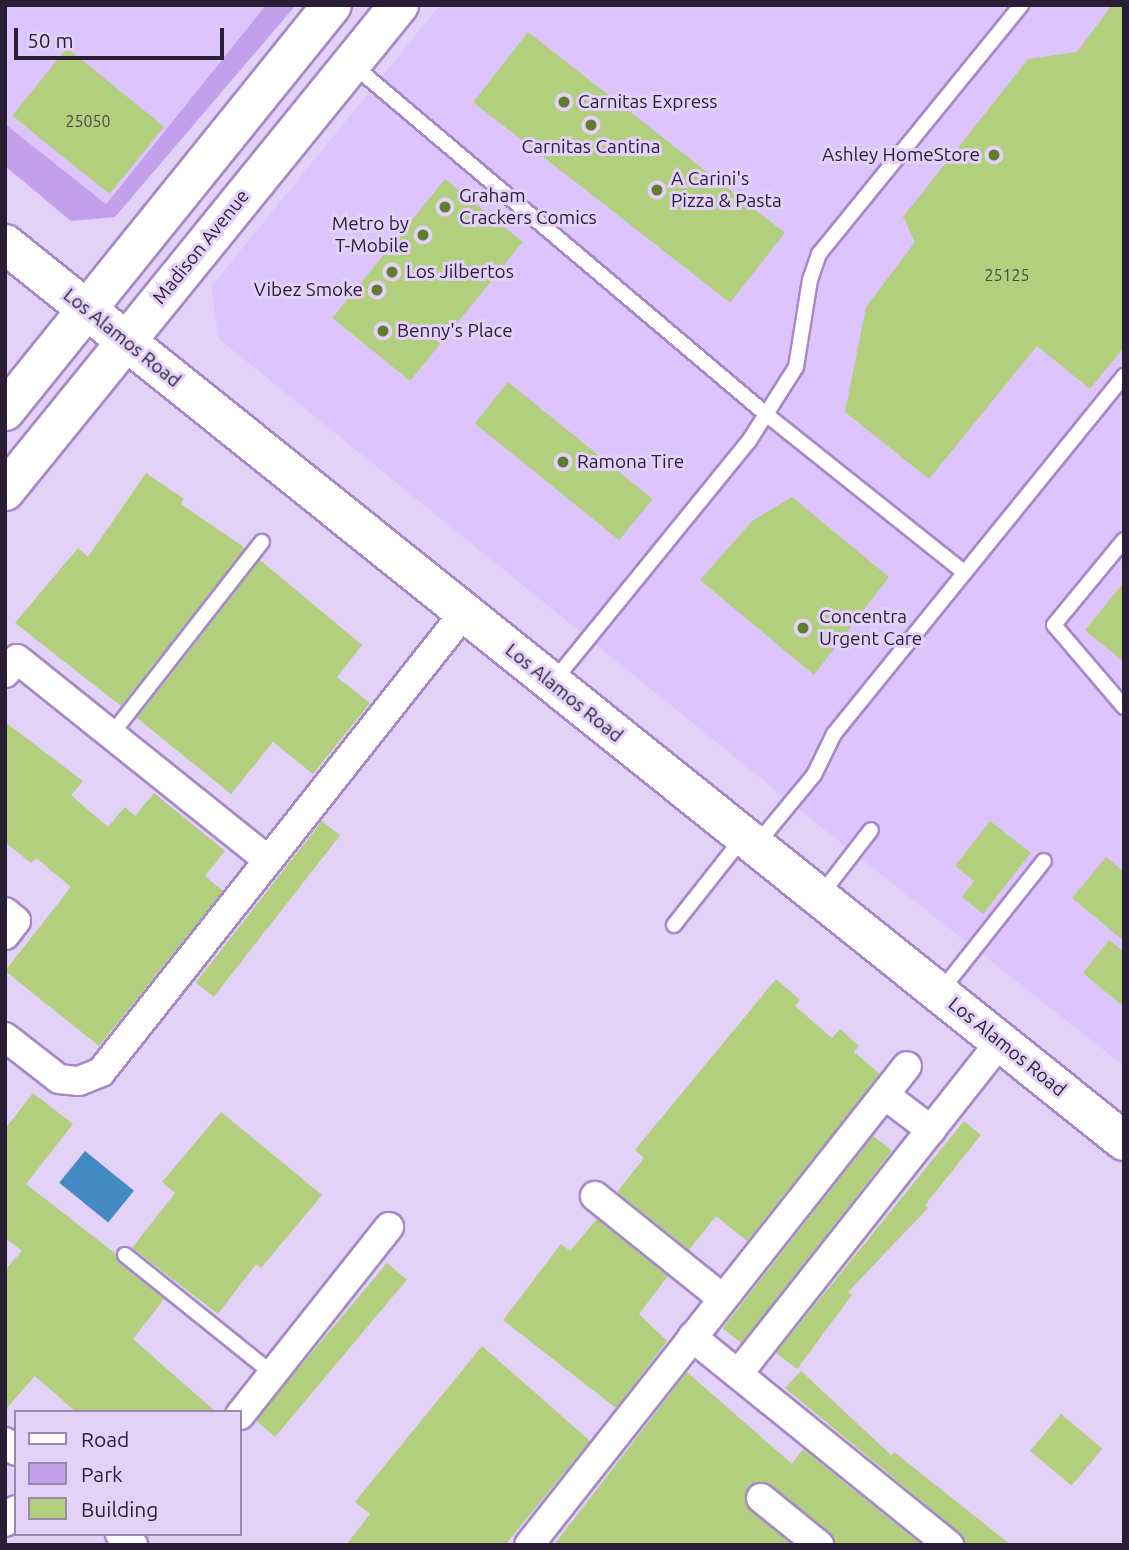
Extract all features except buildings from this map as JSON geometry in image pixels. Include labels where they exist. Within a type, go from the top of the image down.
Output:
[{"type":"main road","points":[[5,411],[332,5]]},
{"type":"main road","name":"Madison Avenue","points":[[5,491],[399,5]]},
{"type":"main road","name":"Los Alamos Road","points":[[5,244],[1124,1141]]},
{"type":"street","points":[[5,1037],[59,1079],[79,1081],[101,1072],[265,858],[464,612]]},
{"type":"street","points":[[5,673],[17,659],[265,858]]},
{"type":"street","points":[[5,912],[16,921],[5,935]]},
{"type":"street","points":[[738,1374],[1000,1042]]},
{"type":"street","points":[[528,1545],[907,1066]]},
{"type":"street","points":[[884,1095],[931,1130]]},
{"type":"street","points":[[595,1196],[723,1299]]},
{"type":"street","points":[[242,1413],[389,1227]]},
{"type":"street","points":[[692,1338],[949,1545]]},
{"type":"street","points":[[761,1498],[819,1545]]},
{"type":"lane","points":[[552,683],[767,415],[796,367],[810,280],[820,254],[1021,5]]},
{"type":"lane","points":[[352,64],[767,415],[964,572]]},
{"type":"lane","points":[[674,925],[814,775],[834,734],[1124,376]]},
{"type":"lane","points":[[1124,540],[1054,625],[1124,707]]},
{"type":"lane","points":[[111,735],[262,542]]},
{"type":"lane","points":[[819,897],[871,830]]},
{"type":"lane","points":[[939,993],[1044,861]]},
{"type":"lane","points":[[125,1255],[273,1374]]},
{"type":"shaded area","points":[[5,5],[266,5],[105,204],[5,124]]},
{"type":"shaded area","points":[[440,5],[1124,5],[1124,1066],[826,831],[219,339],[211,287]]},
{"type":"green space","points":[[266,5],[296,5],[115,217],[71,221],[5,166],[5,124],[106,204]]},
{"type":"water","points":[[85,1151],[134,1191],[108,1223],[59,1183]]},
{"type":"place","name":"Carnitas Express","points":[[564,102]]},
{"type":"place","name":"Carnitas Cantina","points":[[591,125]]},
{"type":"place","name":"Ashley HomeStore","points":[[994,155]]},
{"type":"place","name":"A Carini's Pizza & Pasta","points":[[657,190]]},
{"type":"place","name":"Graham Crackers Comics","points":[[445,207]]},
{"type":"place","name":"Metro by T-Mobile","points":[[423,235]]},
{"type":"place","name":"Los Jilbertos","points":[[392,272]]},
{"type":"place","name":"Vibez Smoke","points":[[377,290]]},
{"type":"place","name":"Benny's Place","points":[[383,331]]},
{"type":"place","name":"Ramona Tire","points":[[563,462]]},
{"type":"place","name":"Concentra Urgent Care","points":[[803,628]]}]
